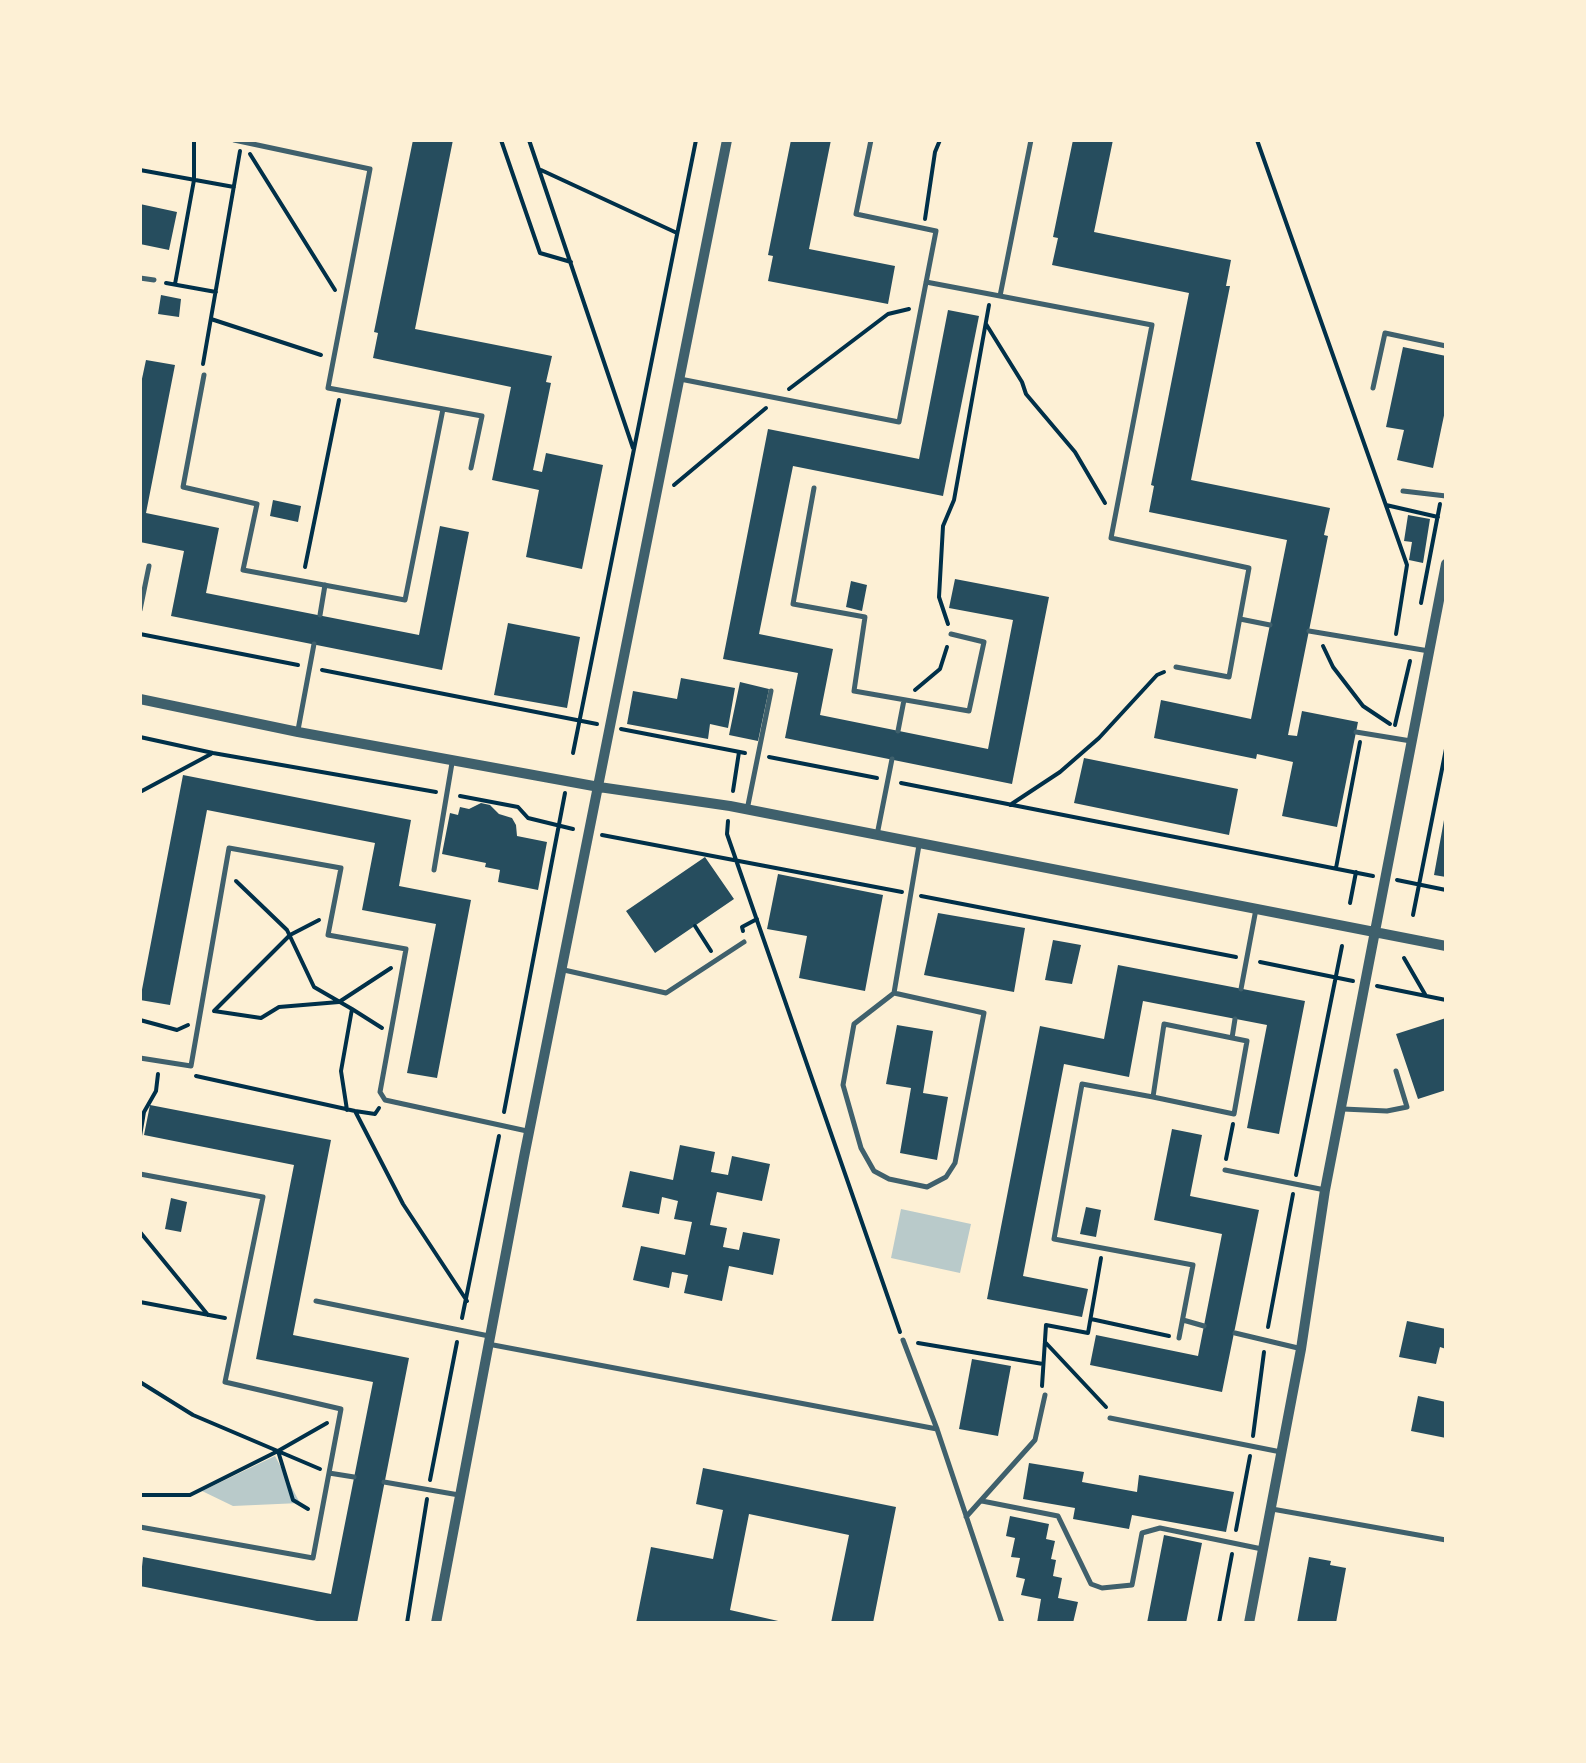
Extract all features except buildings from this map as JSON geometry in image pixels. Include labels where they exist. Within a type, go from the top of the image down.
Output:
[{"type":"street","points":[[436,1623],[488,1340],[727,140]]},
{"type":"street","points":[[1248,1623],[1301,1348],[1324,1190],[1446,564]]},
{"type":"street","points":[[140,699],[599,787],[730,806],[1446,946]]},
{"type":"lane","points":[[680,379],[899,422],[936,231],[856,214],[871,140]]},
{"type":"lane","points":[[1000,296],[1032,140]]},
{"type":"lane","points":[[238,141],[370,170],[328,388],[482,416],[471,468]]},
{"type":"lane","points":[[140,278],[154,280]]},
{"type":"lane","points":[[926,282],[1152,325],[1111,538],[1250,568],[1228,677],[1176,667]]},
{"type":"lane","points":[[1374,388],[1384,333],[1446,346]]},
{"type":"lane","points":[[204,376],[184,487],[257,504],[243,570],[405,600],[443,410]]},
{"type":"lane","points":[[814,488],[793,604],[865,617],[854,691],[969,711],[984,642],[951,634]]},
{"type":"lane","points":[[1404,491],[1444,496]]},
{"type":"lane","points":[[140,610],[149,566]]},
{"type":"lane","points":[[320,615],[325,585]]},
{"type":"lane","points":[[1240,619],[1270,625]]},
{"type":"lane","points":[[1313,632],[1429,652]]},
{"type":"lane","points":[[298,732],[314,644]]},
{"type":"lane","points":[[748,810],[770,691]]},
{"type":"lane","points":[[898,731],[904,700]]},
{"type":"lane","points":[[1359,732],[1411,741]]},
{"type":"lane","points":[[434,870],[453,760]]},
{"type":"lane","points":[[877,836],[892,760]]},
{"type":"lane","points":[[894,993],[984,1012],[955,1163],[946,1177],[928,1186],[889,1179],[874,1170],[861,1148],[844,1085],[854,1024],[894,993],[919,845]]},
{"type":"lane","points":[[140,1058],[192,1066],[228,848],[340,868],[328,935],[406,949],[380,1092],[385,1100],[530,1131]]},
{"type":"lane","points":[[1241,989],[1256,909]]},
{"type":"lane","points":[[562,970],[666,993],[744,942]]},
{"type":"lane","points":[[1232,1038],[1235,1019]]},
{"type":"lane","points":[[1153,1098],[1164,1024],[1246,1041],[1234,1114],[1082,1084],[1054,1239],[1194,1265],[1179,1338]]},
{"type":"lane","points":[[1340,1108],[1387,1112],[1407,1107],[1396,1071]]},
{"type":"lane","points":[[1224,1170],[1324,1190]]},
{"type":"lane","points":[[140,1174],[264,1197],[225,1382],[342,1408],[313,1558],[140,1527]]},
{"type":"lane","points":[[316,1301],[459,1330],[488,1340],[937,1429]]},
{"type":"lane","points":[[1183,1320],[1204,1326]]},
{"type":"lane","points":[[1234,1333],[1301,1348]]},
{"type":"lane","points":[[902,1340],[937,1429],[1002,1623]]},
{"type":"lane","points":[[966,1518],[1035,1440],[1044,1395]]},
{"type":"lane","points":[[1110,1418],[1281,1452]]},
{"type":"lane","points":[[329,1473],[354,1477]]},
{"type":"lane","points":[[384,1482],[459,1495]]},
{"type":"lane","points":[[982,1501],[1058,1516],[1091,1584],[1102,1588],[1132,1585],[1142,1533],[1160,1528],[1262,1549]]},
{"type":"lane","points":[[1270,1508],[1446,1540]]},
{"type":"path","points":[[175,284],[194,180],[194,140]]},
{"type":"path","points":[[501,140],[540,253],[570,262]]},
{"type":"path","points":[[529,140],[634,449]]},
{"type":"path","points":[[573,753],[696,140]]},
{"type":"path","points":[[923,228],[940,140]]},
{"type":"path","points":[[1257,140],[1407,565],[1394,645]]},
{"type":"path","points":[[204,376],[238,141]]},
{"type":"path","points":[[238,141],[344,304]]},
{"type":"path","points":[[539,169],[677,234]]},
{"type":"path","points":[[140,170],[234,187]]},
{"type":"path","points":[[154,280],[216,292]]},
{"type":"path","points":[[904,700],[940,669],[951,634],[939,597],[943,526],[954,500],[991,294]]},
{"type":"path","points":[[211,319],[334,359]]},
{"type":"path","points":[[986,324],[1026,394],[1075,452],[1115,520]]},
{"type":"path","points":[[302,580],[341,391]]},
{"type":"path","points":[[1420,611],[1444,496]]},
{"type":"path","points":[[1386,505],[1438,517]]},
{"type":"path","points":[[1313,632],[1333,667],[1363,706],[1394,727]]},
{"type":"path","points":[[140,634],[1446,890]]},
{"type":"path","points":[[1392,738],[1413,648]]},
{"type":"path","points":[[1010,805],[1060,772],[1098,738],[1156,675],[1176,667]]},
{"type":"path","points":[[1336,868],[1359,732]]},
{"type":"path","points":[[140,737],[518,807],[528,818],[590,833],[1446,1000]]},
{"type":"path","points":[[1413,915],[1446,749]]},
{"type":"path","points":[[739,752],[727,834],[902,1340],[1043,1364]]},
{"type":"path","points":[[140,792],[213,753]]},
{"type":"path","points":[[407,1623],[428,1490],[565,793]]},
{"type":"path","points":[[224,869],[290,935],[314,987],[391,1033]]},
{"type":"path","points":[[1350,903],[1356,872]]},
{"type":"path","points":[[140,1020],[178,1030],[197,1021],[214,1011],[290,935],[332,914]]},
{"type":"path","points":[[694,926],[717,959]]},
{"type":"path","points":[[1404,958],[1426,996]]},
{"type":"path","points":[[214,1011],[261,1018],[279,1007],[339,1002],[404,960]]},
{"type":"path","points":[[347,1110],[341,1071],[352,1010]]},
{"type":"path","points":[[140,1136],[144,1112],[156,1091],[160,1060]]},
{"type":"path","points":[[192,1066],[197,1078],[355,1112],[375,1114],[385,1100]]},
{"type":"path","points":[[355,1112],[403,1204],[466,1301]]},
{"type":"path","points":[[1224,1170],[1234,1114]]},
{"type":"path","points":[[140,1232],[208,1315]]},
{"type":"path","points":[[1044,1395],[1041,1393],[1046,1325],[1088,1333],[1103,1248]]},
{"type":"path","points":[[140,1302],[240,1321]]},
{"type":"path","points":[[1091,1319],[1179,1338]]},
{"type":"path","points":[[1045,1342],[1109,1410],[1110,1418]]},
{"type":"path","points":[[140,1382],[193,1415],[329,1473]]},
{"type":"path","points":[[140,1495],[190,1496],[340,1416]]},
{"type":"path","points":[[278,1451],[294,1500],[321,1517]]},
{"type":"shaded area","points":[[901,1209],[971,1224],[960,1273],[891,1258]]},
{"type":"shaded area","points":[[275,1456],[300,1503],[233,1506],[202,1491]]}]
